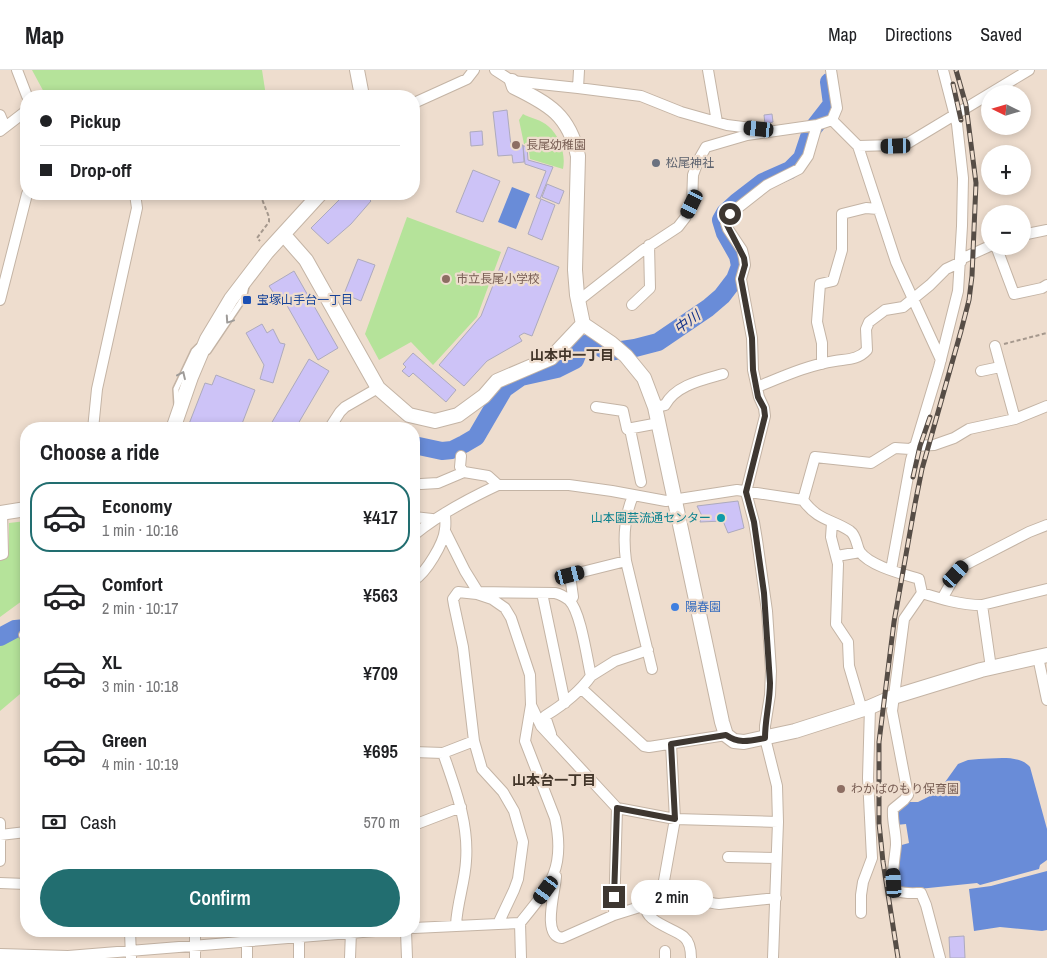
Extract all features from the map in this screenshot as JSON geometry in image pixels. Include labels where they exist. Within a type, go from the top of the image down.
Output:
[{"type":"street","points":[[17,70],[25,90]]},
{"type":"street","points":[[357,70],[361,90]]},
{"type":"street","points":[[420,100],[467,79],[474,70]]},
{"type":"street","points":[[495,70],[512,76],[578,88],[641,96],[681,112],[727,125],[775,130]]},
{"type":"street","points":[[578,88],[579,70]]},
{"type":"street","points":[[708,70],[717,122]]},
{"type":"street","points":[[578,301],[649,245],[678,227],[692,204],[693,175],[706,147],[747,134],[817,125],[832,120],[837,108],[831,70]]},
{"type":"street","points":[[891,570],[911,460],[958,291],[961,261],[962,178],[957,124],[943,70]]},
{"type":"street","points":[[858,146],[896,146],[908,143],[1029,70]]},
{"type":"street","points":[[512,76],[514,87],[540,100],[563,118],[576,145],[578,156],[575,270],[578,301],[583,324],[626,356],[644,378],[656,407],[726,735],[734,741],[744,742],[795,731],[866,709],[893,697],[991,668],[1043,656],[1047,700]]},
{"type":"street","points":[[0,116],[2,129],[20,116]]},
{"type":"street","points":[[832,120],[858,146],[896,262],[940,360]]},
{"type":"street","points":[[773,958],[778,822],[777,786],[765,738],[771,671],[766,611],[754,522],[746,492],[765,416],[764,408],[758,397],[753,370],[752,338],[741,279],[745,265],[744,258],[726,223],[730,214],[767,185],[799,169],[808,156],[817,125]]},
{"type":"street","points":[[0,297],[25,200]]},
{"type":"street","points":[[94,422],[97,389],[137,208],[136,200]]},
{"type":"street","points":[[175,422],[207,339],[230,299],[315,200]]},
{"type":"street","points":[[822,364],[822,343],[818,322],[820,284],[833,281],[842,250],[842,214],[866,208],[878,209]]},
{"type":"street","points":[[1031,233],[1047,230]]},
{"type":"street","points":[[284,235],[306,260],[378,388],[409,415],[435,421],[458,416],[484,396],[497,381],[551,358],[583,324]]},
{"type":"street","points":[[632,305],[650,288],[649,245]]},
{"type":"street","points":[[757,387],[790,373],[822,364],[861,357],[867,350],[866,329],[869,322],[885,310],[903,307],[946,269],[981,251]]},
{"type":"street","points":[[999,255],[1014,294],[1042,288],[1047,285]]},
{"type":"street","points":[[994,346],[1015,419]]},
{"type":"street","points":[[981,371],[1000,366]]},
{"type":"street","points":[[656,407],[665,406],[669,398],[676,392],[693,383],[723,374]]},
{"type":"street","points":[[334,422],[345,407],[378,388]]},
{"type":"street","points":[[802,500],[815,457],[871,462],[895,448],[910,449],[915,446],[934,445],[954,438],[969,429],[1015,419],[1047,406]]},
{"type":"street","points":[[596,407],[623,411],[627,429],[630,429],[641,482]]},
{"type":"street","points":[[630,429],[659,423]]},
{"type":"street","points":[[461,456],[460,467],[464,472]]},
{"type":"street","points":[[421,484],[438,483],[464,472],[488,476],[498,485]]},
{"type":"street","points":[[420,530],[432,519],[498,485],[569,485],[666,501],[737,490],[802,500],[809,509],[821,518],[854,534],[860,552],[873,562],[919,579],[922,593],[904,619],[893,697],[892,711],[908,794],[893,809],[896,844],[893,872],[895,888],[898,891],[921,893],[940,958]]},
{"type":"street","points":[[633,496],[628,508],[624,544],[626,561],[652,669]]},
{"type":"street","points":[[0,556],[3,554],[1,513],[20,510]]},
{"type":"street","points":[[420,575],[433,558],[445,531],[445,513]]},
{"type":"street","points":[[420,518],[432,519]]},
{"type":"street","points":[[832,523],[831,537],[837,556],[836,624],[848,642],[850,666],[866,709],[872,858],[860,895],[861,913]]},
{"type":"street","points":[[942,599],[956,574],[963,566],[1029,532],[1047,525]]},
{"type":"street","points":[[445,531],[464,571],[478,593],[497,601],[508,613],[530,675],[530,705],[525,742],[556,824],[559,845],[552,904],[554,934],[562,938],[614,915],[646,905]]},
{"type":"street","points":[[837,556],[860,552]]},
{"type":"street","points":[[570,601],[574,598],[570,575],[626,561]]},
{"type":"street","points":[[922,593],[971,605],[982,605],[1047,590]]},
{"type":"street","points":[[498,924],[518,879],[523,842],[514,811],[503,792],[482,768],[474,741],[463,647],[453,599],[458,592],[555,593],[561,595],[570,601],[577,613],[592,676]]},
{"type":"street","points":[[542,593],[566,703]]},
{"type":"street","points":[[982,605],[991,668]]},
{"type":"street","points":[[552,737],[545,716],[566,703],[582,689],[592,676],[615,660],[648,650]]},
{"type":"street","points":[[582,689],[644,746],[649,747],[726,735]]},
{"type":"street","points":[[530,705],[541,726],[617,808],[675,819],[778,822]]},
{"type":"street","points":[[420,752],[443,753],[474,741]]},
{"type":"street","points":[[662,892],[675,819],[671,744]]},
{"type":"street","points":[[443,753],[465,824],[466,859],[456,925]]},
{"type":"street","points":[[420,824],[461,807]]},
{"type":"street","points":[[614,915],[617,808]]},
{"type":"street","points":[[0,823],[0,861]]},
{"type":"street","points":[[0,835],[20,833]]},
{"type":"street","points":[[728,858],[776,858]]},
{"type":"street","points":[[521,958],[520,923],[546,890],[556,872]]},
{"type":"street","points":[[0,883],[20,884]]},
{"type":"street","points":[[691,958],[690,946],[684,936],[670,930],[649,916],[646,911],[648,900],[662,892],[686,895],[710,904],[776,898]]},
{"type":"street","points":[[420,928],[520,923]]},
{"type":"street","points":[[130,937],[131,955]]},
{"type":"street","points":[[195,937],[195,958]]},
{"type":"street","points":[[0,954],[68,957],[131,955],[195,947],[242,937]]},
{"type":"street","points":[[247,937],[247,958]]},
{"type":"street","points":[[299,937],[299,958]]},
{"type":"street","points":[[350,958],[351,937]]},
{"type":"street","points":[[406,937],[407,958]]},
{"type":"lane","points":[[196,366],[243,299],[248,276]]},
{"type":"lane","points":[[175,422],[176,389],[194,351],[207,339]]},
{"type":"path","points":[[257,238],[269,222],[262,200]]},
{"type":"path","points":[[994,346],[1047,333]]},
{"type":"green space","points":[[32,70],[262,70],[265,90],[43,90]]},
{"type":"green space","points":[[523,114],[545,124],[556,135],[563,151],[563,169],[530,159],[528,144],[524,144],[519,120]]},
{"type":"green space","points":[[407,217],[501,252],[477,317],[433,365],[411,342],[379,360],[365,334]]},
{"type":"green space","points":[[20,522],[20,602],[0,617],[0,561],[9,555],[9,523]]},
{"type":"green space","points":[[11,636],[20,638],[20,694],[0,711],[0,645]]},
{"type":"water","points":[[512,187],[530,194],[516,229],[498,222]]},
{"type":"water","points":[[999,758],[1020,760],[1030,767],[1047,829],[1047,860],[1040,865],[1039,869],[980,885],[977,883],[904,890],[897,885],[898,846],[909,843],[906,824],[896,825],[895,813],[906,802],[918,802],[938,792],[958,764],[968,760]]},
{"type":"water","points":[[1047,871],[1047,930],[1000,927],[974,931],[969,889],[991,886]]},
{"type":"building","points":[[507,110],[511,146],[523,145],[524,162],[513,163],[512,155],[498,156],[493,112]]},
{"type":"building","points":[[772,114],[773,122],[765,124],[764,115]]},
{"type":"building","points":[[482,131],[483,145],[471,146],[470,132]]},
{"type":"building","points":[[523,146],[527,146],[528,160],[553,167],[540,199],[536,197],[546,171],[525,164]]},
{"type":"building","points":[[473,170],[500,181],[483,222],[456,212]]},
{"type":"building","points":[[547,184],[564,191],[559,204],[542,197]]},
{"type":"building","points":[[541,199],[555,205],[542,240],[528,234]]},
{"type":"building","points":[[339,200],[371,201],[351,224],[328,244],[311,228]]},
{"type":"building","points":[[508,247],[559,267],[532,336],[524,333],[519,336],[522,341],[487,361],[464,386],[439,365],[481,316]]},
{"type":"building","points":[[358,259],[375,265],[361,301],[344,294]]},
{"type":"building","points":[[294,271],[338,348],[318,360],[281,295],[277,298],[269,286]]},
{"type":"building","points":[[262,324],[267,333],[273,329],[280,343],[285,344],[273,383],[260,379],[264,365],[246,333]]},
{"type":"building","points":[[413,353],[456,390],[446,402],[413,373],[409,377],[402,371],[406,367],[403,364]]},
{"type":"building","points":[[309,359],[329,371],[299,422],[272,422]]},
{"type":"building","points":[[216,375],[255,390],[243,422],[190,422],[205,383],[212,385]]},
{"type":"building","name":"山本園芸流通センター","points":[[738,501],[744,528],[728,533],[723,521],[700,522],[702,516],[697,506]]},
{"type":"building","points":[[964,936],[965,958],[950,958],[949,937]]},
{"type":"waterway","name":"中川","points":[[420,446],[442,451],[452,450],[476,437],[504,389],[521,377],[557,369],[575,360],[580,347],[585,344],[594,344],[608,352],[658,342],[708,308],[722,296],[735,279],[740,266],[738,256],[725,233],[721,220],[725,213],[737,202],[763,182],[790,170],[802,158],[811,131],[832,104],[829,82]]},
{"type":"waterway","name":"中川","points":[[0,637],[15,629],[20,629]]},
{"type":"railway","points":[[898,958],[879,823],[879,742],[894,622],[915,504],[922,469],[969,300],[972,276],[976,183],[966,105],[956,70]]},
{"type":"railway","points":[[953,84],[961,120]]},
{"type":"railway","points":[[913,477],[920,446],[930,417]]},
{"type":"place","name":"長尾幼稚園","points":[[516,145]]},
{"type":"place","name":"松尾神社","points":[[656,163]]},
{"type":"place","name":"市立長尾小学校","points":[[446,279]]},
{"type":"place","name":"宝塚山手台一丁目","points":[[247,300]]},
{"type":"place","name":"山本園芸流通センター","points":[[721,518]]},
{"type":"place","name":"陽春園","points":[[675,607]]},
{"type":"place","name":"わかばのもり保育園","points":[[841,789]]},
{"type":"district","name":"山本中一丁目","points":[[572,355]]},
{"type":"district","name":"山本台一丁目","points":[[554,780]]},
{"type":"route","points":[[614,897],[617,808],[675,819],[671,744],[726,735],[734,741],[744,742],[765,738],[771,671],[766,611],[754,522],[746,492],[765,416],[764,408],[758,397],[753,370],[752,338],[741,279],[745,265],[744,258],[742,250],[734,240],[726,223],[730,214]]}]
